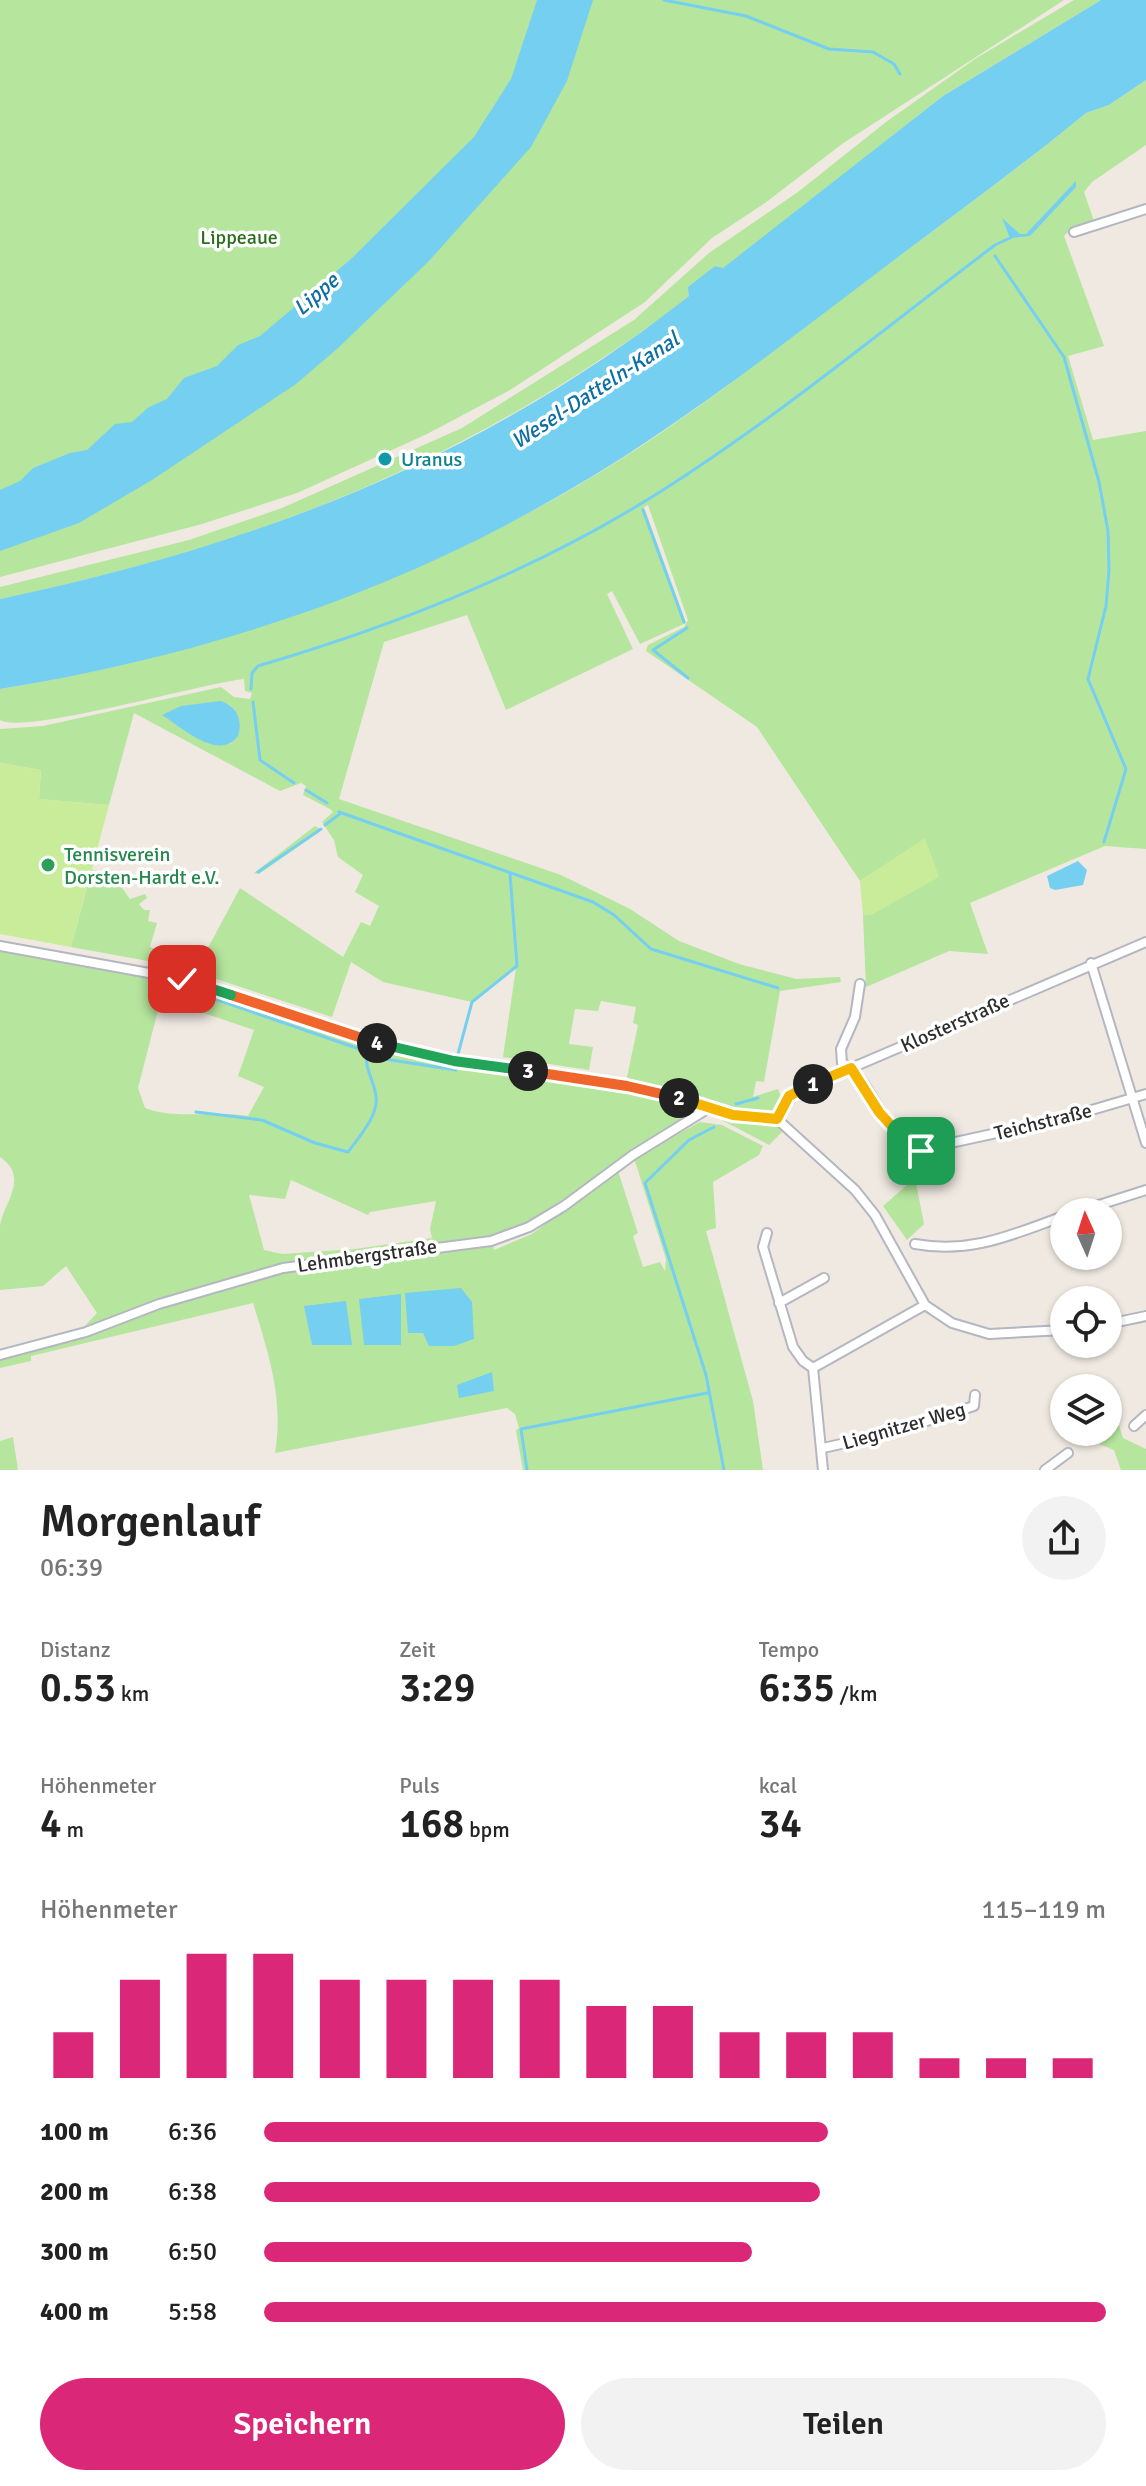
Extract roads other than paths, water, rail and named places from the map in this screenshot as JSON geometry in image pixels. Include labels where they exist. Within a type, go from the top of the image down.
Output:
[{"type":"street","points":[[1074,232],[1146,209]]},
{"type":"street","name":"Klosterstraße","points":[[777,1119],[795,1092],[1146,942]]},
{"type":"street","points":[[0,946],[182,979],[392,1048],[454,1061],[627,1086],[733,1115],[777,1119],[865,1203],[925,1305],[952,1323],[989,1334],[1050,1331]]},
{"type":"street","points":[[1091,963],[1146,1143]]},
{"type":"street","points":[[851,1068],[842,1063],[841,1049],[855,1017],[860,984]]},
{"type":"street","name":"Teichstraße","points":[[851,1068],[879,1112],[914,1151],[1061,1119],[1133,1098]]},
{"type":"street","points":[[1133,1098],[1146,1094]]},
{"type":"street","name":"Lehmbergstraße","points":[[0,1355],[86,1332],[159,1304],[283,1268],[491,1241],[529,1227],[564,1206],[633,1155],[709,1108]]},
{"type":"street","points":[[1121,1198],[1146,1190]]},
{"type":"street","points":[[915,1244],[943,1249],[969,1248],[1050,1221]]},
{"type":"street","points":[[767,1233],[763,1247],[779,1303],[797,1355],[813,1368],[823,1470]]},
{"type":"street","points":[[779,1303],[824,1278]]},
{"type":"street","points":[[813,1368],[925,1305]]},
{"type":"street","points":[[1122,1321],[1146,1316]]},
{"type":"street","name":"Liegnitzer Weg","points":[[823,1448],[950,1415],[974,1406],[975,1395]]},
{"type":"street","points":[[1134,1426],[1146,1415]]},
{"type":"street","points":[[1045,1470],[1068,1453]]},
{"type":"water","name":"Lippe","points":[[537,0],[593,0],[567,81],[531,147],[429,261],[296,384],[152,480],[79,523],[0,551],[0,490],[20,481],[33,468],[70,453],[87,450],[115,424],[132,422],[149,407],[167,399],[184,378],[217,366],[238,345],[260,336],[351,259],[474,137],[511,79]]},
{"type":"water","name":"Wesel-Datteln-Kanal","points":[[1101,0],[1146,0],[1146,80],[1109,105],[1086,113],[752,368],[623,457],[469,544],[340,599],[207,643],[138,661],[0,689],[0,599],[186,552],[276,523],[362,489],[447,450],[530,405],[610,354],[689,296],[688,287],[715,266],[723,268],[943,96]]},
{"type":"water","points":[[1076,181],[1076,187],[1030,236],[1010,238],[1002,218],[1020,234],[1026,234]]},
{"type":"water","points":[[221,701],[235,710],[240,725],[238,736],[230,743],[211,744],[200,740],[162,715],[181,706]]},
{"type":"water","points":[[1078,861],[1087,870],[1083,885],[1055,890],[1050,888],[1047,876]]},
{"type":"water","points":[[461,1288],[472,1302],[474,1339],[454,1346],[429,1346],[423,1333],[408,1333],[405,1293]]},
{"type":"water","points":[[401,1294],[401,1345],[364,1345],[359,1299]]},
{"type":"water","points":[[346,1301],[352,1345],[312,1345],[304,1306]]},
{"type":"water","points":[[492,1372],[494,1391],[459,1398],[457,1385]]},
{"type":"waterway","points":[[664,0],[746,16],[829,49],[873,52],[894,64],[900,74]]},
{"type":"waterway","points":[[251,689],[252,673],[258,666],[415,613],[517,570],[616,519],[706,462],[995,245],[1012,237]]},
{"type":"waterway","points":[[995,256],[1064,357],[1099,482],[1108,531],[1109,570],[1106,606],[1088,679],[1126,769],[1104,842]]},
{"type":"waterway","points":[[643,510],[684,622]]},
{"type":"waterway","points":[[687,628],[653,650],[688,678]]},
{"type":"waterway","points":[[253,702],[260,760],[294,783]]},
{"type":"waterway","points":[[306,790],[327,803]]},
{"type":"waterway","points":[[339,812],[593,902],[614,915],[651,949],[778,988]]},
{"type":"waterway","points":[[325,825],[341,813]]},
{"type":"waterway","points":[[258,872],[321,829]]},
{"type":"waterway","points":[[458,1054],[472,1002],[517,966],[510,874]]},
{"type":"waterway","points":[[186,989],[391,1060],[456,1070]]},
{"type":"waterway","points":[[196,1112],[262,1120],[315,1143],[348,1152],[367,1126],[376,1103],[367,1052]]},
{"type":"waterway","points":[[736,1104],[758,1098]]},
{"type":"waterway","points":[[714,1127],[689,1140],[645,1183],[706,1375],[724,1470]]},
{"type":"waterway","points":[[527,1470],[521,1429],[707,1393]]},
{"type":"place","name":"Uranus","points":[[385,459]]},
{"type":"place","name":"Tennisverein Dorsten-Hardt e.V.","points":[[48,865]]},
{"type":"park label","name":"Lippeaue","points":[[239,237]]}]
